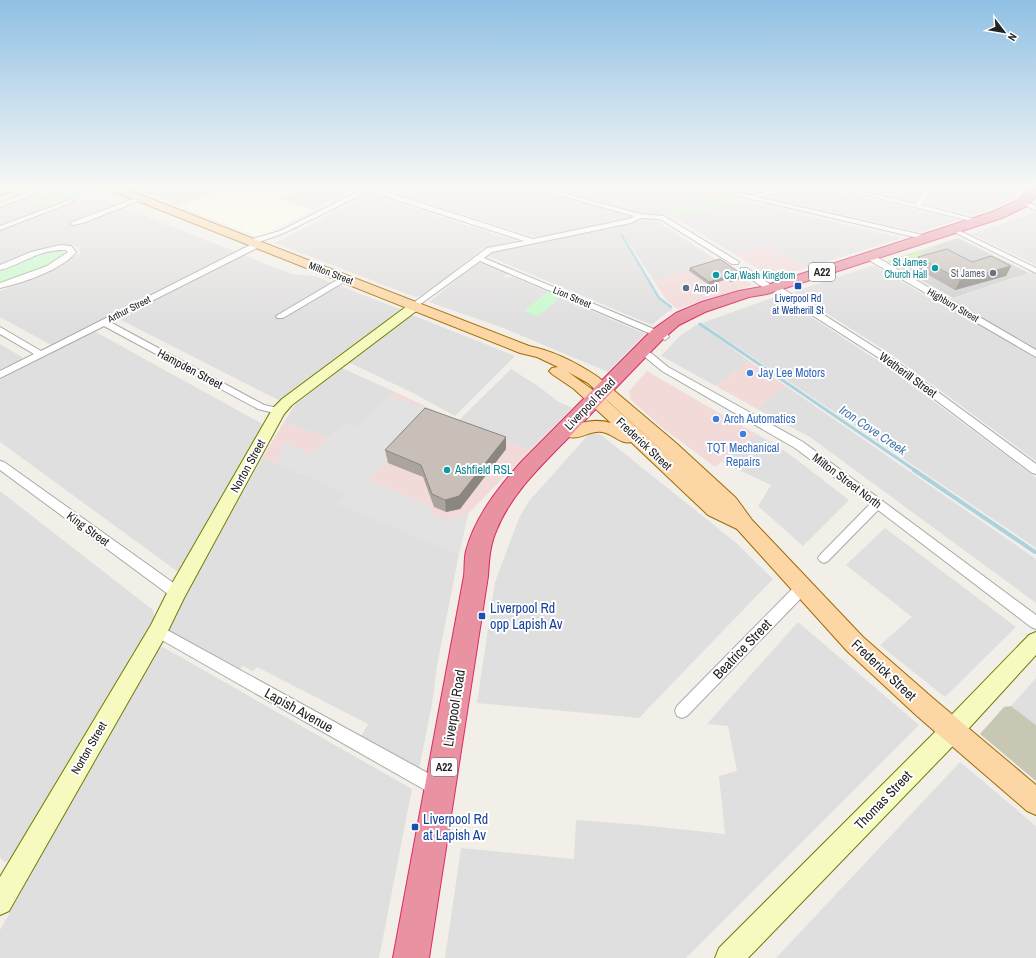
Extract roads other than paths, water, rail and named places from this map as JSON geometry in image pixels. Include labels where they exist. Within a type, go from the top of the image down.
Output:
[{"type":"highway","name":"Liverpool Road","points":[[476,576],[500,522],[510,505],[546,463],[575,433],[603,398],[662,336],[700,316],[769,289],[945,233]]},
{"type":"highway","name":"Liverpool Road","points":[[411,958],[476,576],[478,551],[486,527],[499,505],[528,467],[648,355],[662,336]]},
{"type":"main road","name":"Milton Street","points":[[229,233],[525,350],[603,398]]},
{"type":"main road","name":"Norton Street","points":[[0,902],[158,631],[177,593],[278,411],[287,402],[415,306]]},
{"type":"main road","name":"Frederick Street","points":[[603,398],[646,447],[715,510],[745,525]]},
{"type":"main road","name":"Frederick Street","points":[[603,398],[707,481],[729,503],[745,525],[802,588],[855,644],[1036,802]]},
{"type":"main road","points":[[575,433],[589,427],[607,426],[646,447]]},
{"type":"main road","name":"Thomas Street","points":[[729,958],[952,730],[1036,641]]},
{"type":"street","name":"Arthur Street","points":[[0,374],[281,233]]},
{"type":"street","name":"Arthur Street","points":[[258,244],[281,233]]},
{"type":"street","points":[[507,233],[533,241]]},
{"type":"street","name":"Norton Street","points":[[415,306],[490,250],[574,233]]},
{"type":"street","name":"Norton Street","points":[[689,233],[735,262]]},
{"type":"street","points":[[904,233],[927,238]]},
{"type":"street","points":[[959,233],[1036,271]]},
{"type":"street","points":[[0,268],[23,258],[53,249],[68,248],[72,252],[66,258],[53,265],[26,277],[0,286]]},
{"type":"street","name":"Highbury Street","points":[[870,257],[1036,354]]},
{"type":"street","name":"Lion Street","points":[[479,258],[662,336]]},
{"type":"street","name":"Wetherill Street","points":[[744,270],[769,289],[890,361],[1036,470]]},
{"type":"street","points":[[280,316],[345,278]]},
{"type":"street","name":"Hampden Street","points":[[103,322],[261,407],[278,411]]},
{"type":"street","points":[[0,330],[40,354]]},
{"type":"street","name":"Milton Street North","points":[[648,355],[665,369],[799,445],[1036,623]]},
{"type":"street","name":"King Street","points":[[0,465],[177,593]]},
{"type":"street","points":[[824,558],[877,504]]},
{"type":"street","name":"Beatrice Street","points":[[682,711],[802,588]]},
{"type":"street","name":"Lapish Avenue","points":[[158,631],[440,789]]},
{"type":"waterway","name":"Iron Cove Creek","points":[[621,234],[659,298],[671,307]]},
{"type":"waterway","name":"Iron Cove Creek","points":[[700,324],[916,471]]},
{"type":"waterway","name":"Iron Cove Creek","points":[[914,470],[1035,552]]},
{"type":"place","name":"St James Church Hall","points":[[935,268]]},
{"type":"place","name":"St James","points":[[993,273]]},
{"type":"place","name":"Car Wash Kingdom","points":[[716,275]]},
{"type":"place","name":"Liverpool Rd at Wetherill St","points":[[798,286]]},
{"type":"place","name":"Ampol","points":[[686,288]]},
{"type":"place","name":"Jay Lee Motors","points":[[750,373]]},
{"type":"place","name":"Arch Automatics","points":[[716,419]]},
{"type":"place","name":"TQT Mechanical Repairs","points":[[743,434]]},
{"type":"place","name":"Ashfield RSL","points":[[447,470]]},
{"type":"place","name":"Liverpool Rd opp Lapish Av","points":[[482,616]]},
{"type":"place","name":"Liverpool Rd at Lapish Av","points":[[415,827]]}]
